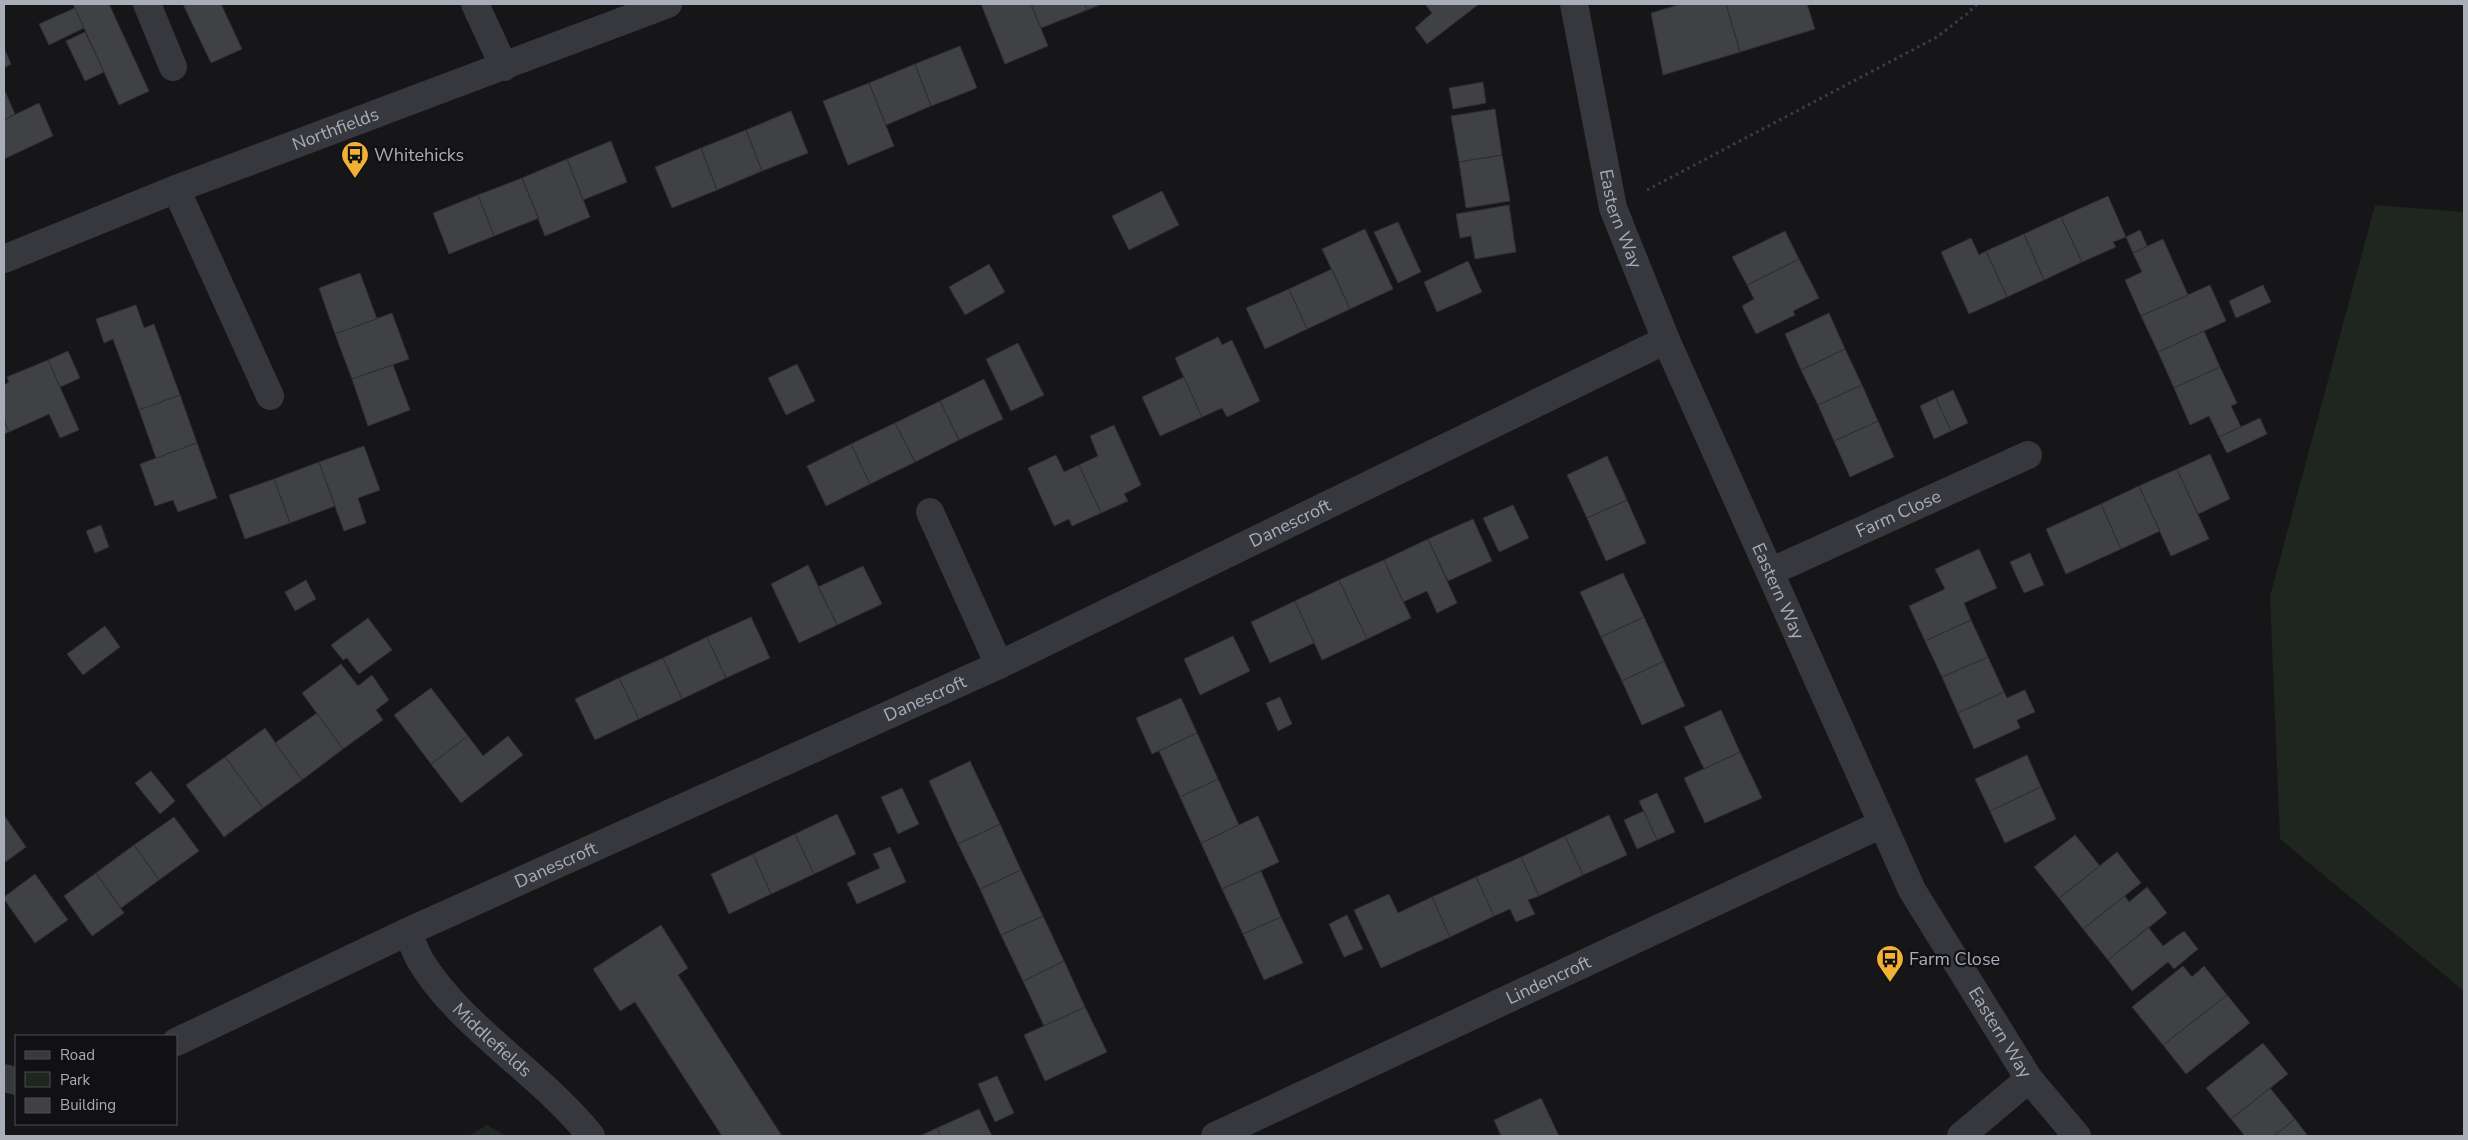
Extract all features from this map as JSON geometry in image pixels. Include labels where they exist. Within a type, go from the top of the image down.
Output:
[{"type":"street","points":[[147,4],[174,67]]},
{"type":"street","points":[[475,4],[504,67]]},
{"type":"street","name":"Northfields","points":[[4,259],[176,189],[668,4]]},
{"type":"street","name":"Eastern Way","points":[[1574,4],[1613,208],[1666,340],[1912,890],[2029,1079],[2077,1136]]},
{"type":"street","points":[[176,189],[270,396]]},
{"type":"street","name":"Danescroft","points":[[178,1041],[407,932],[999,665],[1666,340]]},
{"type":"street","name":"Farm Close","points":[[1770,572],[2028,455]]},
{"type":"street","points":[[930,512],[999,665]]},
{"type":"street","name":"Lindencroft","points":[[1215,1136],[1882,824]]},
{"type":"street","name":"Middlefields","points":[[407,932],[420,960],[441,988],[496,1043],[545,1086],[590,1136]]},
{"type":"street","points":[[1961,1136],[2029,1079]]},
{"type":"path","points":[[1613,208],[1937,37],[1968,13],[1976,4]]},
{"type":"green space","points":[[2375,205],[2464,212],[2464,991],[2280,839],[2270,596]]},
{"type":"green space","points":[[487,1125],[506,1136],[468,1136]]},
{"type":"building","points":[[73,4],[109,4],[149,91],[119,105]]},
{"type":"building","points":[[183,4],[221,4],[242,49],[211,63]]},
{"type":"building","points":[[981,4],[1031,4],[1048,46],[1005,64]]},
{"type":"building","points":[[1031,4],[1085,4],[1087,10],[1041,28]]},
{"type":"building","points":[[1085,4],[1102,4],[1087,10]]},
{"type":"building","points":[[1425,4],[1479,4],[1427,44],[1415,28],[1432,13]]},
{"type":"building","points":[[1681,4],[1726,4],[1740,52],[1663,75],[1651,13]]},
{"type":"building","points":[[1726,4],[1807,4],[1815,29],[1740,52]]},
{"type":"building","points":[[75,8],[84,28],[49,45],[39,24]]},
{"type":"building","points":[[85,32],[104,72],[85,81],[66,41]]},
{"type":"building","points":[[960,46],[977,88],[931,106],[915,64]]},
{"type":"building","points":[[4,48],[11,64],[4,68]]},
{"type":"building","points":[[915,64],[931,106],[886,125],[869,83]]},
{"type":"building","points":[[1483,82],[1486,103],[1453,109],[1449,88]]},
{"type":"building","points":[[869,83],[894,146],[848,165],[823,101]]},
{"type":"building","points":[[4,89],[15,114],[4,120]]},
{"type":"building","points":[[39,103],[53,136],[4,159],[4,120]]},
{"type":"building","points":[[1495,109],[1502,155],[1459,162],[1451,116]]},
{"type":"building","points":[[791,111],[808,153],[762,171],[746,130]]},
{"type":"building","points":[[746,130],[762,171],[717,190],[701,148]]},
{"type":"building","points":[[611,141],[627,182],[583,200],[567,159]]},
{"type":"building","points":[[701,148],[717,190],[672,208],[655,167]]},
{"type":"building","points":[[1502,155],[1510,201],[1466,208],[1459,162]]},
{"type":"building","points":[[567,159],[590,217],[545,236],[522,178]]},
{"type":"building","points":[[522,178],[539,218],[494,236],[478,195]]},
{"type":"building","points":[[1162,191],[1179,225],[1129,250],[1112,216]]},
{"type":"building","points":[[478,195],[494,236],[449,254],[433,213]]},
{"type":"building","points":[[2108,196],[2126,237],[2113,242],[2116,247],[2082,262],[2061,217]]},
{"type":"building","points":[[1509,205],[1516,252],[1475,259],[1471,236],[1460,238],[1456,214]]},
{"type":"building","points":[[2061,217],[2082,262],[2044,280],[2024,234]]},
{"type":"building","points":[[1398,222],[1421,272],[1398,283],[1374,232]]},
{"type":"building","points":[[1365,229],[1393,289],[1350,309],[1322,249]]},
{"type":"building","points":[[2140,230],[2147,246],[2133,253],[2126,237]]},
{"type":"building","points":[[1785,231],[1799,259],[1747,285],[1732,257]]},
{"type":"building","points":[[2024,234],[2044,280],[2007,297],[1986,251]]},
{"type":"building","points":[[1971,238],[1979,255],[1986,251],[2007,297],[1969,314],[1941,252]]},
{"type":"building","points":[[2163,239],[2188,295],[2141,316],[2125,280],[2142,272],[2133,253]]},
{"type":"building","points":[[1799,259],[1819,298],[1793,311],[1795,315],[1756,334],[1742,306],[1754,299],[1747,285]]},
{"type":"building","points":[[1468,261],[1482,292],[1437,312],[1424,282]]},
{"type":"building","points":[[989,264],[1005,292],[965,315],[949,287]]},
{"type":"building","points":[[1332,269],[1350,309],[1307,329],[1289,289]]},
{"type":"building","points":[[360,273],[377,319],[335,334],[319,288]]},
{"type":"building","points":[[2210,285],[2226,321],[2158,352],[2141,316]]},
{"type":"building","points":[[2263,285],[2271,302],[2236,318],[2229,301]]},
{"type":"building","points":[[1289,289],[1307,329],[1265,349],[1246,308]]},
{"type":"building","points":[[136,305],[144,328],[154,324],[180,395],[139,410],[113,339],[104,343],[96,319]]},
{"type":"building","points":[[392,313],[409,359],[352,379],[335,334]]},
{"type":"building","points":[[1829,313],[1845,349],[1801,370],[1785,334]]},
{"type":"building","points":[[2204,331],[2220,367],[2174,388],[2158,352]]},
{"type":"building","points":[[1218,337],[1222,345],[1232,340],[1260,401],[1227,417],[1222,408],[1202,417],[1175,358]]},
{"type":"building","points":[[1018,343],[1044,395],[1011,411],[986,359]]},
{"type":"building","points":[[1845,349],[1862,385],[1818,405],[1801,370]]},
{"type":"building","points":[[68,351],[80,378],[60,387],[48,360]]},
{"type":"building","points":[[48,360],[79,430],[60,438],[49,414],[9,432],[4,420],[4,385],[9,382],[7,377]]},
{"type":"building","points":[[797,364],[815,401],[786,415],[768,378]]},
{"type":"building","points":[[393,365],[410,410],[368,426],[352,379]]},
{"type":"building","points":[[2220,367],[2237,403],[2231,406],[2241,427],[2219,437],[2209,416],[2190,425],[2174,388]]},
{"type":"building","points":[[1184,377],[1202,417],[1160,436],[1142,397]]},
{"type":"building","points":[[984,379],[1003,419],[959,440],[940,401]]},
{"type":"building","points":[[1862,385],[1878,421],[1834,441],[1818,405]]},
{"type":"building","points":[[1953,390],[1968,423],[1951,431],[1936,398]]},
{"type":"building","points":[[180,395],[197,443],[156,458],[139,410]]},
{"type":"building","points":[[1936,398],[1951,431],[1934,439],[1920,406]]},
{"type":"building","points":[[940,401],[959,440],[915,462],[895,423]]},
{"type":"building","points":[[2260,418],[2267,434],[2227,453],[2219,437]]},
{"type":"building","points":[[4,420],[9,432],[4,434]]},
{"type":"building","points":[[1878,421],[1894,457],[1850,477],[1834,441]]},
{"type":"building","points":[[895,423],[915,462],[870,484],[851,444]]},
{"type":"building","points":[[1114,425],[1141,485],[1124,494],[1128,501],[1101,513],[1079,465],[1098,456],[1090,436]]},
{"type":"building","points":[[197,443],[217,498],[178,512],[173,500],[155,506],[140,464]]},
{"type":"building","points":[[851,444],[870,484],[826,506],[807,466]]},
{"type":"building","points":[[364,446],[380,490],[358,498],[366,523],[344,531],[319,462]]},
{"type":"building","points":[[2210,454],[2230,499],[2198,514],[2177,469]]},
{"type":"building","points":[[1056,455],[1064,472],[1079,465],[1101,513],[1072,526],[1069,519],[1054,526],[1028,468]]},
{"type":"building","points":[[1607,456],[1627,500],[1587,518],[1567,475]]},
{"type":"building","points":[[319,462],[335,506],[290,523],[274,479]]},
{"type":"building","points":[[2177,469],[2209,539],[2171,556],[2139,486]]},
{"type":"building","points":[[274,479],[290,523],[245,539],[229,495]]},
{"type":"building","points":[[2139,486],[2160,531],[2121,549],[2101,504]]},
{"type":"building","points":[[1627,500],[1646,543],[1606,561],[1587,518]]},
{"type":"building","points":[[2101,504],[2121,549],[2066,574],[2046,529]]},
{"type":"building","points":[[1513,505],[1529,538],[1499,552],[1483,518]]},
{"type":"building","points":[[1473,519],[1492,561],[1448,581],[1428,539]]},
{"type":"building","points":[[101,525],[109,547],[95,553],[86,531]]},
{"type":"building","points":[[1428,539],[1457,603],[1437,613],[1427,591],[1403,602],[1384,560]]},
{"type":"building","points":[[1979,549],[1997,588],[1964,603],[1971,620],[1925,641],[1909,606],[1945,589],[1935,569]]},
{"type":"building","points":[[2030,553],[2044,585],[2024,593],[2010,562]]},
{"type":"building","points":[[1384,560],[1411,618],[1367,639],[1339,580]]},
{"type":"building","points":[[808,565],[837,625],[799,643],[771,584]]},
{"type":"building","points":[[863,566],[882,604],[837,625],[818,587]]},
{"type":"building","points":[[1623,573],[1644,617],[1601,637],[1580,592]]},
{"type":"building","points":[[306,580],[316,599],[295,611],[285,592]]},
{"type":"building","points":[[1339,580],[1367,639],[1322,660],[1295,601]]},
{"type":"building","points":[[1295,601],[1314,643],[1270,663],[1251,622]]},
{"type":"building","points":[[751,617],[770,658],[726,678],[707,637]]},
{"type":"building","points":[[1644,617],[1664,661],[1622,681],[1601,637]]},
{"type":"building","points":[[368,618],[392,650],[359,674],[347,658],[343,660],[331,645]]},
{"type":"building","points":[[1971,620],[1988,657],[1942,677],[1925,641]]},
{"type":"building","points":[[105,626],[120,647],[83,675],[67,654]]},
{"type":"building","points":[[1233,636],[1250,671],[1200,695],[1184,659]]},
{"type":"building","points":[[707,637],[726,678],[682,699],[663,658]]},
{"type":"building","points":[[1988,657],[2004,692],[1958,713],[1942,677]]},
{"type":"building","points":[[663,658],[682,699],[639,719],[619,678]]},
{"type":"building","points":[[1664,661],[1685,706],[1642,725],[1622,681]]},
{"type":"building","points":[[341,664],[358,686],[372,675],[389,700],[376,710],[383,720],[343,749],[302,693]]},
{"type":"building","points":[[619,678],[639,719],[595,740],[575,699]]},
{"type":"building","points":[[431,688],[468,736],[431,764],[394,715]]},
{"type":"building","points":[[2025,690],[2035,712],[2017,720],[2020,728],[1974,749],[1958,713],[2004,692],[2007,698]]},
{"type":"building","points":[[1280,697],[1292,724],[1278,731],[1266,703]]},
{"type":"building","points":[[1181,698],[1197,733],[1152,754],[1136,718]]},
{"type":"building","points":[[1721,710],[1740,752],[1704,769],[1684,727]]},
{"type":"building","points":[[317,713],[343,749],[302,780],[275,743]]},
{"type":"building","points":[[265,728],[302,780],[263,808],[225,757]]},
{"type":"building","points":[[1197,733],[1218,779],[1180,797],[1159,751]]},
{"type":"building","points":[[468,736],[483,756],[508,736],[523,755],[461,803],[431,764]]},
{"type":"building","points":[[1740,752],[1762,798],[1705,823],[1684,778]]},
{"type":"building","points":[[2027,755],[2041,787],[1990,811],[1975,779]]},
{"type":"building","points":[[225,757],[263,808],[224,837],[186,785]]},
{"type":"building","points":[[970,761],[1000,824],[958,844],[929,781]]},
{"type":"building","points":[[151,771],[175,801],[160,814],[135,783]]},
{"type":"building","points":[[1218,779],[1239,825],[1201,843],[1180,797]]},
{"type":"building","points":[[2041,787],[2056,819],[2005,843],[1990,811]]},
{"type":"building","points":[[902,788],[919,824],[898,834],[881,797]]},
{"type":"building","points":[[1657,793],[1675,832],[1657,840],[1639,801]]},
{"type":"building","points":[[1644,811],[1657,840],[1637,849],[1624,820]]},
{"type":"building","points":[[837,814],[856,854],[814,874],[795,834]]},
{"type":"building","points":[[4,815],[26,847],[4,863]]},
{"type":"building","points":[[1609,815],[1627,855],[1583,875],[1565,836]]},
{"type":"building","points":[[1258,816],[1279,862],[1222,889],[1201,843]]},
{"type":"building","points":[[174,817],[199,851],[159,880],[134,845]]},
{"type":"building","points":[[1000,824],[1021,870],[980,889],[958,844]]},
{"type":"building","points":[[795,834],[814,874],[771,894],[753,854]]},
{"type":"building","points":[[2075,835],[2100,866],[2059,898],[2034,867]]},
{"type":"building","points":[[1565,836],[1583,875],[1539,896],[1521,857]]},
{"type":"building","points":[[134,845],[159,880],[121,908],[96,873]]},
{"type":"building","points":[[890,847],[906,882],[857,904],[847,883],[880,868],[873,854]]},
{"type":"building","points":[[2117,852],[2141,883],[2083,929],[2059,898]]},
{"type":"building","points":[[753,854],[771,894],[729,914],[711,874]]},
{"type":"building","points":[[1521,857],[1539,896],[1528,900],[1535,914],[1516,922],[1510,909],[1494,916],[1476,877]]},
{"type":"building","points":[[1021,870],[1043,916],[1001,935],[980,889]]},
{"type":"building","points":[[1261,871],[1281,917],[1243,934],[1222,889]]},
{"type":"building","points":[[96,873],[124,913],[92,936],[64,896]]},
{"type":"building","points":[[35,874],[68,920],[35,943],[4,897]]},
{"type":"building","points":[[1476,877],[1494,916],[1450,937],[1432,897]]},
{"type":"building","points":[[2147,887],[2167,913],[2108,960],[2083,929],[2125,896],[2129,902]]},
{"type":"building","points":[[1389,894],[1398,913],[1432,897],[1450,937],[1381,968],[1354,910]]},
{"type":"building","points":[[1347,915],[1363,949],[1344,957],[1329,924]]},
{"type":"building","points":[[1043,916],[1064,961],[1023,981],[1001,935]]},
{"type":"building","points":[[1281,917],[1303,963],[1264,980],[1243,934]]},
{"type":"building","points":[[661,925],[688,968],[678,975],[782,1136],[722,1136],[635,1002],[620,1011],[593,969]]},
{"type":"building","points":[[2148,927],[2163,946],[2184,931],[2198,949],[2174,969],[2168,962],[2132,991],[2108,960]]},
{"type":"building","points":[[1064,961],[1085,1007],[1044,1026],[1023,981]]},
{"type":"building","points":[[2183,966],[2192,977],[2204,966],[2227,995],[2163,1045],[2132,1007]]},
{"type":"building","points":[[2227,995],[2250,1023],[2186,1074],[2163,1045]]},
{"type":"building","points":[[1085,1007],[1107,1052],[1045,1081],[1024,1035]]},
{"type":"building","points":[[2263,1043],[2288,1074],[2231,1119],[2206,1088]]},
{"type":"building","points":[[997,1076],[1014,1113],[995,1122],[978,1084]]},
{"type":"building","points":[[2270,1088],[2295,1119],[2274,1136],[2245,1136],[2231,1119]]},
{"type":"building","points":[[1541,1098],[1559,1136],[1501,1136],[1494,1120]]},
{"type":"building","points":[[979,1109],[992,1136],[940,1136],[937,1128]]},
{"type":"building","points":[[2295,1119],[2308,1136],[2274,1136]]},
{"type":"building","points":[[937,1128],[940,1136],[920,1136]]},
{"type":"place","name":"Whitehicks","points":[[355,179]]},
{"type":"place","name":"Farm Close","points":[[1890,983]]}]
